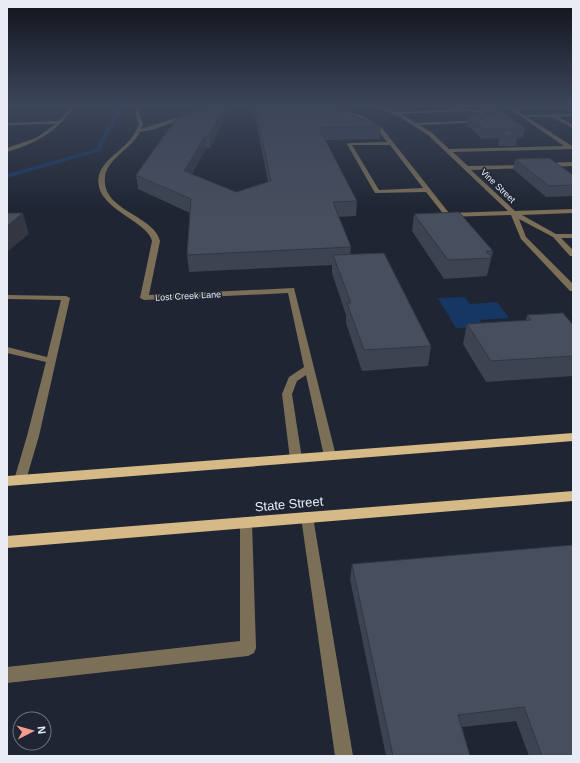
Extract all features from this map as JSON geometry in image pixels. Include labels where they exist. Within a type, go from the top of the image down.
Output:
[{"type":"main road","points":[[7,481],[573,437]]},
{"type":"main road","name":"State Street","points":[[7,542],[573,496]]},
{"type":"street","points":[[7,150],[33,141]]},
{"type":"street","name":"Lost Creek Lane","points":[[132,141],[107,165],[101,181],[103,189],[115,206],[151,230],[155,236],[156,241],[144,298],[291,290],[330,456]]},
{"type":"street","points":[[389,141],[447,215],[573,211]]},
{"type":"street","name":"Vine Street","points":[[437,141],[514,213],[555,236],[573,254]]},
{"type":"street","points":[[561,141],[572,146]]},
{"type":"street","points":[[391,143],[349,144],[377,192],[428,190]]},
{"type":"street","points":[[448,151],[572,146]]},
{"type":"street","points":[[541,166],[573,164]]},
{"type":"street","points":[[565,165],[573,170]]},
{"type":"street","points":[[467,168],[533,166]]},
{"type":"street","name":"Vine Street","points":[[514,213],[523,238],[573,289]]},
{"type":"street","points":[[555,236],[573,236]]},
{"type":"street","points":[[7,297],[66,298],[33,436],[20,480]]},
{"type":"street","points":[[7,350],[50,360]]},
{"type":"street","points":[[296,459],[287,394],[293,379],[310,368]]},
{"type":"street","points":[[307,517],[344,756]]},
{"type":"street","points":[[7,675],[248,648],[246,522]]},
{"type":"water","points":[[465,297],[470,304],[497,302],[509,318],[480,320],[484,327],[456,328],[438,298]]},
{"type":"building","points":[[161,141],[202,141],[184,171],[236,192],[271,181],[262,141],[326,141],[357,201],[333,202],[351,247],[187,255],[191,199],[136,175]]},
{"type":"building","points":[[549,158],[573,175],[573,185],[549,186],[515,159]]},
{"type":"building","points":[[459,212],[493,251],[486,251],[492,258],[448,260],[414,214]]},
{"type":"building","points":[[7,213],[23,213],[7,226]]},
{"type":"building","points":[[384,253],[431,346],[364,350],[347,303],[351,303],[333,255]]},
{"type":"building","points":[[563,313],[573,325],[573,356],[491,361],[467,324],[531,320],[527,315]]},
{"type":"building","points":[[573,545],[573,756],[542,756],[524,707],[458,715],[470,756],[393,756],[352,564]]},
{"type":"waterway","points":[[7,176],[98,150],[103,141]]}]
